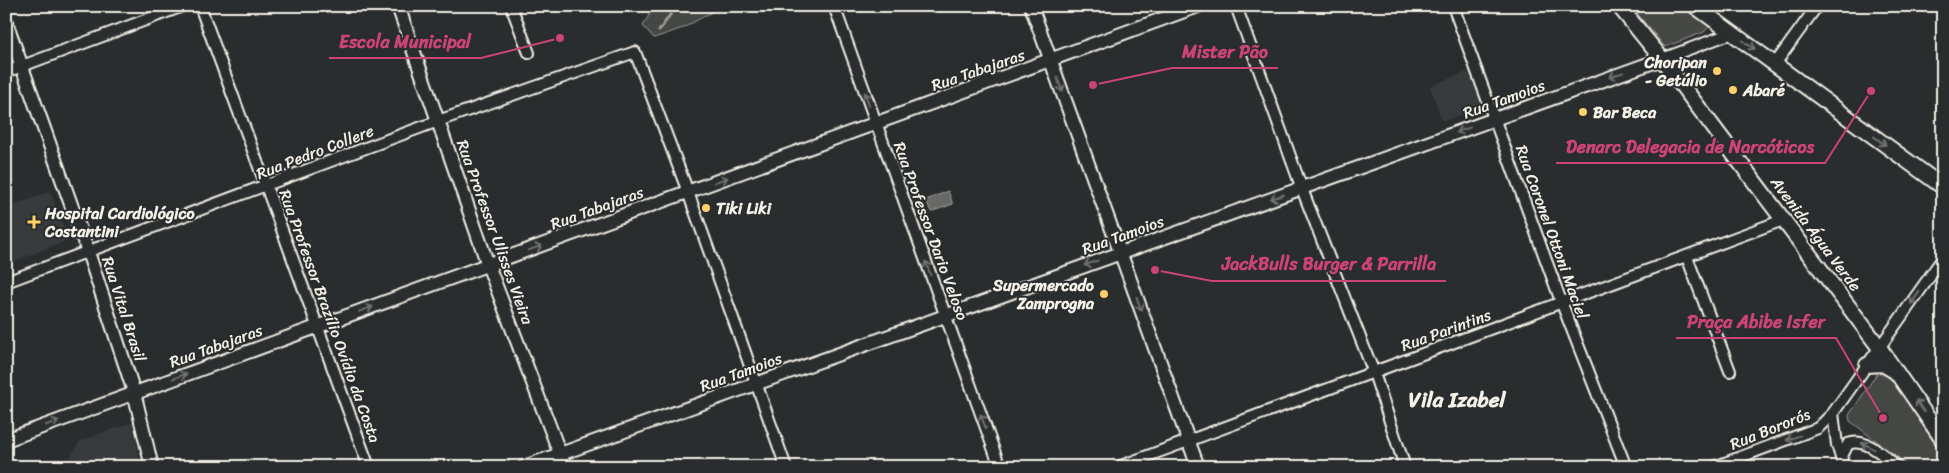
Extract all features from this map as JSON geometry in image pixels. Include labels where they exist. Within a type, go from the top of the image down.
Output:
[{"type":"main road","name":"Avenida Água Verde","points":[[1619,6],[1662,59],[1879,347],[1943,440]]},
{"type":"main road","points":[[1695,6],[1943,187]]},
{"type":"main road","points":[[1867,365],[1883,364],[1897,372]]},
{"type":"street","points":[[6,72],[183,6]]},
{"type":"street","name":"Rua Professor Brazílio Ovídio da Costa","points":[[200,6],[369,467]]},
{"type":"street","name":"Rua Professor Ulisses Vieira","points":[[398,6],[488,265],[565,467]]},
{"type":"street","points":[[511,6],[529,52]]},
{"type":"street","name":"Rua Professor Dario Veloso","points":[[834,6],[1000,467]]},
{"type":"street","points":[[1031,6],[1198,467]]},
{"type":"street","name":"Rua Tabajaras","points":[[6,440],[1198,6]]},
{"type":"street","points":[[1236,6],[1302,189],[1374,373],[1405,467]]},
{"type":"street","name":"Rua Coronel Ottoni Maciel","points":[[1453,6],[1562,304],[1626,467]]},
{"type":"street","points":[[1775,64],[1817,6]]},
{"type":"street","name":"Rua Vital Brasil","points":[[6,22],[88,252],[134,392],[152,467]]},
{"type":"street","name":"Rua Tamoios","points":[[524,467],[1732,33]]},
{"type":"street","name":"Rua Pedro Collere","points":[[6,282],[438,121],[635,52],[688,192]]},
{"type":"street","points":[[688,192],[786,467]]},
{"type":"street","name":"Rua Parintins","points":[[1118,467],[1562,304],[1783,220]]},
{"type":"street","points":[[1687,257],[1730,371]]},
{"type":"street","name":"Rua Bororós","points":[[1714,467],[1818,428],[1833,413],[1943,258]]},
{"type":"street","points":[[1833,413],[1835,435],[1842,462]]},
{"type":"street","points":[[1842,462],[1848,444],[1859,442],[1872,447],[1898,467]]},
{"type":"shaded area","points":[[654,6],[718,6],[719,8],[683,28],[654,38],[643,26]]},
{"type":"shaded area","points":[[1631,6],[1690,6],[1708,19],[1709,27],[1704,32],[1665,47]]},
{"type":"shaded area","points":[[1474,69],[1489,107],[1442,121],[1430,86]]},
{"type":"shaded area","name":"Hospital Cardiológico Costantini","points":[[50,191],[67,235],[66,241],[6,265],[6,209]]},
{"type":"shaded area","points":[[948,191],[953,204],[931,212],[926,200]]},
{"type":"shaded area","points":[[1884,371],[1888,373],[1943,456],[1943,467],[1911,467],[1850,421],[1849,415],[1878,372]]},
{"type":"shaded area","points":[[133,422],[141,467],[64,467],[80,441]]},
{"type":"waterway","points":[[659,31],[676,6]]},
{"type":"place","name":"Escola Municipal","points":[[560,38]]},
{"type":"place","name":"Choripan - Getúlio","points":[[1717,71]]},
{"type":"place","name":"Mister Pão","points":[[1093,85]]},
{"type":"place","name":"Abaré","points":[[1733,90]]},
{"type":"place","name":"Denarc Delegacia de Narcóticos","points":[[1871,91]]},
{"type":"place","name":"Bar Beca","points":[[1583,112]]},
{"type":"place","name":"Tiki Liki","points":[[706,208]]},
{"type":"place","name":"Hospital Cardiológico Costantini","points":[[34,222]]},
{"type":"place","name":"JackBulls Burger & Parrilla","points":[[1155,270]]},
{"type":"place","name":"Supermercado Zamprogna","points":[[1104,294]]},
{"type":"place","name":"Praça Abibe Isfer","points":[[1883,418]]},
{"type":"district","name":"Vila Izabel","points":[[1457,400]]}]
